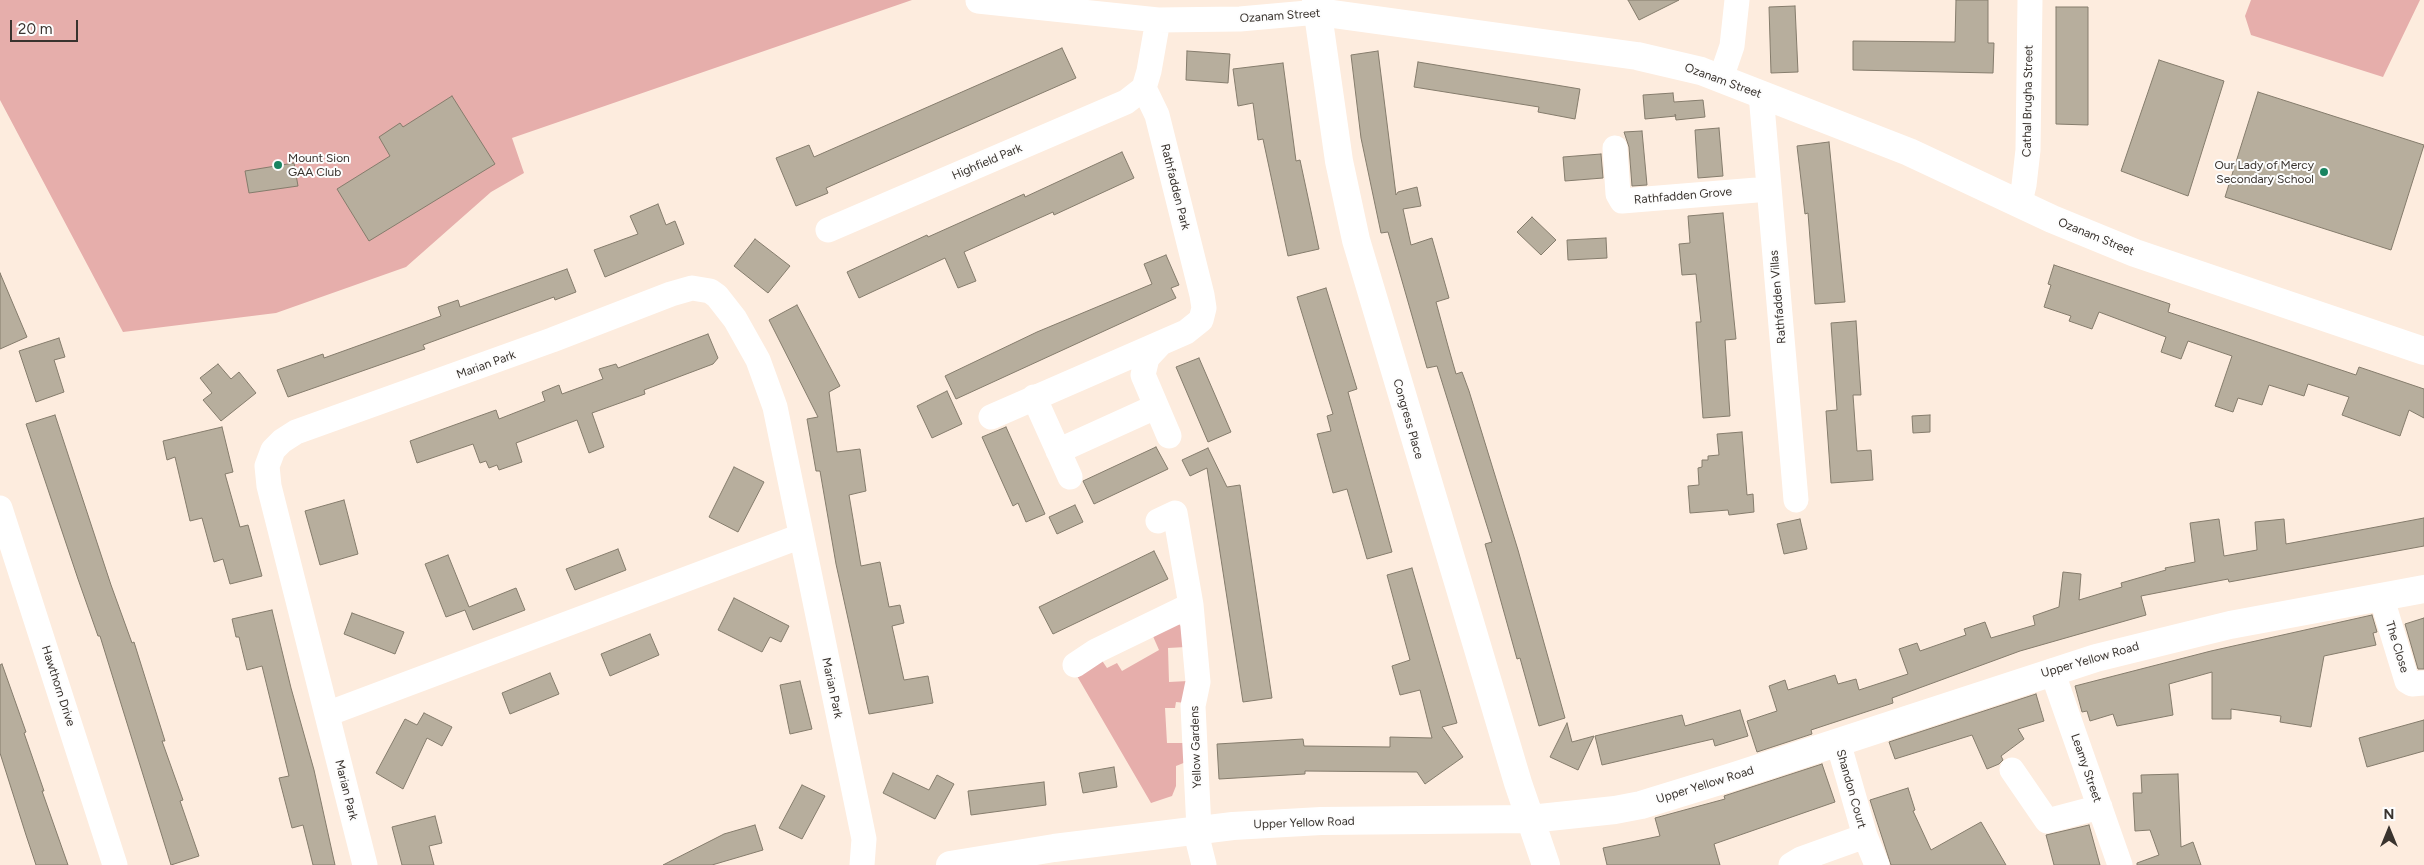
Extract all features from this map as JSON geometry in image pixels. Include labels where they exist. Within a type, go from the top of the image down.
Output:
[{"type":"street","points":[[1721,78],[1732,46],[1737,0]]},
{"type":"street","name":"Cathal Brugha Street","points":[[2020,202],[2028,150],[2030,0]]},
{"type":"street","name":"Ozanam Street","points":[[978,1],[1158,20],[1240,19],[1317,6],[1637,56],[1679,65],[1721,78],[1909,152],[2020,202],[2052,219],[2135,253],[2424,351]]},
{"type":"street","name":"Congress Place","points":[[1317,6],[1339,162],[1356,240],[1422,465],[1530,819],[1546,865]]},
{"type":"street","points":[[1144,88],[1151,63],[1158,20]]},
{"type":"street","name":"Highfield Park","points":[[828,230],[1126,102],[1144,88]]},
{"type":"street","name":"Rathfadden Park","points":[[1144,88],[1157,115],[1203,302],[1203,313],[1198,324],[1153,349],[1145,363],[1145,382],[1169,436]]},
{"type":"street","name":"Rathfadden Villas","points":[[1760,94],[1796,500]]},
{"type":"street","name":"Rathfadden Grove","points":[[1615,148],[1618,194],[1622,201],[1769,189]]},
{"type":"street","name":"Marian Park","points":[[365,865],[285,555],[267,475],[267,466],[273,450],[282,441],[296,432],[534,347],[671,294],[692,288],[703,289],[717,296],[735,319],[758,360],[768,385],[780,426],[864,839],[862,865]]},
{"type":"street","name":"Rathfadden Park","points":[[990,417],[1170,339]]},
{"type":"street","points":[[1034,397],[1070,477]]},
{"type":"street","points":[[1058,451],[1155,407]]},
{"type":"street","name":"Hawthorn Drive","points":[[0,508],[115,865]]},
{"type":"street","name":"Yellow Gardens","points":[[1158,521],[1175,513],[1191,605],[1198,682],[1193,706],[1197,829],[1204,865]]},
{"type":"street","points":[[327,714],[802,536]]},
{"type":"street","name":"Upper Yellow Road","points":[[958,864],[1197,829],[1313,822],[1530,819],[1587,814],[1641,804],[1838,742],[2052,670],[2179,636],[2424,589]]},
{"type":"street","name":"The Close","points":[[2381,596],[2408,681],[2412,684],[2424,683]]},
{"type":"street","points":[[1075,665],[1096,651],[1191,605]]},
{"type":"street","name":"Leamy Street","points":[[2052,670],[2120,865]]},
{"type":"street","name":"Shandon Court","points":[[1838,742],[1865,836],[1877,865]]},
{"type":"street","points":[[2012,770],[2047,821],[2100,807]]},
{"type":"street","name":"Shandon Court","points":[[1791,865],[1801,859],[1865,836]]},
{"type":"street","name":"Marian Park","points":[[864,839],[880,865]]},
{"type":"shaded area","name":"Mount Sion GAA Club","points":[[0,0],[912,0],[512,138],[524,173],[491,192],[406,267],[276,313],[123,332],[0,100]]},
{"type":"shaded area","points":[[2251,0],[2420,0],[2383,77],[2251,35],[2245,16]]},
{"type":"shaded area","points":[[1179,624],[1185,630],[1186,647],[1168,648],[1169,682],[1188,681],[1186,703],[1176,702],[1175,708],[1165,708],[1167,743],[1185,743],[1186,762],[1176,766],[1176,786],[1172,796],[1151,803],[1077,676],[1101,659],[1107,668],[1117,663],[1122,671],[1159,650],[1152,634]]},
{"type":"building","points":[[1628,0],[1679,0],[1639,20]]},
{"type":"building","points":[[1956,0],[1988,0],[1988,43],[1994,43],[1993,73],[1853,70],[1853,41],[1955,42]]},
{"type":"building","points":[[1795,6],[1798,72],[1771,73],[1769,7]]},
{"type":"building","points":[[2056,7],[2088,7],[2088,125],[2056,124]]},
{"type":"building","points":[[1062,48],[1076,78],[826,188],[828,193],[796,206],[776,158],[809,145],[814,157]]},
{"type":"building","points":[[1187,51],[1230,54],[1228,83],[1186,80]]},
{"type":"building","points":[[1378,51],[1396,195],[1398,192],[1417,187],[1421,206],[1403,209],[1411,245],[1432,238],[1449,298],[1436,302],[1448,346],[1456,374],[1462,372],[1469,391],[1518,550],[1565,718],[1539,726],[1520,658],[1517,659],[1485,544],[1492,542],[1437,366],[1427,368],[1388,232],[1381,233],[1361,138],[1351,55]]},
{"type":"building","points":[[2159,60],[2224,81],[2188,196],[2121,171]]},
{"type":"building","points":[[1418,62],[1580,89],[1575,119],[1538,112],[1539,107],[1414,87]]},
{"type":"building","points":[[1283,63],[1296,161],[1300,160],[1319,249],[1288,256],[1263,139],[1258,140],[1253,103],[1238,106],[1233,69]]},
{"type":"building","name":"Our Lady of Mercy Secondary School","points":[[2258,92],[2424,145],[2391,250],[2225,197]]},
{"type":"building","points":[[1673,93],[1674,102],[1703,100],[1705,117],[1676,120],[1675,116],[1645,119],[1643,95]]},
{"type":"building","points":[[452,96],[495,164],[369,241],[337,189],[390,156],[379,137],[400,123],[403,127]]},
{"type":"building","points":[[1719,128],[1723,176],[1698,178],[1695,130]]},
{"type":"building","points":[[1642,131],[1647,185],[1632,186],[1629,147],[1624,132]]},
{"type":"building","points":[[1829,142],[1845,302],[1815,304],[1808,213],[1805,214],[1797,146]]},
{"type":"building","points":[[1122,152],[1134,178],[1054,215],[1053,212],[964,252],[976,281],[958,288],[945,258],[859,298],[847,272],[927,235],[928,237],[1024,194],[1025,197]]},
{"type":"building","points":[[1601,154],[1603,178],[1565,181],[1563,157]]},
{"type":"building","points":[[294,163],[298,186],[249,193],[245,171]]},
{"type":"building","points":[[658,204],[666,225],[675,221],[684,244],[605,277],[594,250],[638,234],[630,216]]},
{"type":"building","points":[[1723,213],[1736,339],[1725,340],[1730,416],[1703,418],[1696,322],[1701,322],[1696,274],[1682,275],[1679,244],[1690,243],[1688,216]]},
{"type":"building","points":[[1532,217],[1556,240],[1541,255],[1517,232]]},
{"type":"building","points":[[1606,238],[1607,258],[1568,260],[1567,240]]},
{"type":"building","points":[[755,239],[790,266],[768,293],[734,266]]},
{"type":"building","points":[[1166,255],[1179,285],[1171,288],[1176,298],[956,399],[945,376],[1037,332],[1152,284],[1144,264]]},
{"type":"building","points":[[2054,265],[2170,304],[2168,312],[2356,375],[2359,367],[2424,389],[2424,418],[2409,410],[2400,436],[2342,415],[2349,397],[2308,384],[2304,396],[2269,385],[2262,405],[2238,398],[2233,412],[2215,406],[2232,356],[2188,341],[2181,359],[2161,352],[2166,337],[2099,312],[2092,329],[2069,321],[2071,316],[2044,307],[2051,285],[2048,284]]},
{"type":"building","points":[[567,269],[576,292],[555,300],[554,297],[423,345],[425,349],[288,397],[277,370],[323,354],[324,358],[441,316],[438,307],[458,300],[460,307]]},
{"type":"building","points":[[0,273],[27,337],[0,349]]},
{"type":"building","points":[[1326,288],[1357,389],[1348,392],[1392,552],[1367,559],[1347,489],[1333,493],[1317,434],[1331,431],[1327,416],[1333,414],[1297,297]]},
{"type":"building","points":[[797,305],[840,386],[829,392],[837,452],[860,449],[866,491],[849,495],[861,566],[880,562],[889,607],[900,605],[904,623],[892,626],[904,680],[928,676],[933,703],[869,714],[836,564],[820,471],[816,471],[807,419],[818,417],[769,320]]},
{"type":"building","points":[[1856,321],[1861,395],[1853,395],[1857,451],[1871,450],[1873,480],[1831,483],[1826,411],[1837,410],[1831,323]]},
{"type":"building","points":[[708,334],[718,358],[713,364],[644,390],[645,394],[592,413],[604,447],[589,453],[577,420],[516,443],[522,462],[499,470],[497,465],[489,468],[486,461],[480,463],[473,444],[417,463],[410,441],[496,410],[499,419],[545,401],[542,392],[559,385],[562,394],[603,379],[599,369],[616,364],[618,368]]},
{"type":"building","points":[[59,338],[65,357],[54,360],[64,392],[36,402],[19,351]]},
{"type":"building","points":[[1199,358],[1231,432],[1208,442],[1176,367]]},
{"type":"building","points":[[218,364],[231,379],[239,372],[256,393],[221,421],[203,400],[212,393],[200,378]]},
{"type":"building","points":[[947,391],[962,424],[932,438],[917,406]]},
{"type":"building","points":[[55,415],[111,585],[132,643],[134,642],[165,741],[162,741],[183,800],[180,801],[199,856],[171,865],[100,636],[98,636],[78,579],[26,424]]},
{"type":"building","points":[[1930,415],[1930,432],[1913,433],[1912,416]]},
{"type":"building","points":[[222,427],[233,472],[225,474],[240,527],[248,525],[262,576],[230,584],[223,559],[214,562],[202,518],[190,521],[175,457],[167,460],[163,441]]},
{"type":"building","points":[[1006,427],[1045,514],[1026,522],[1018,503],[1013,506],[982,437]]},
{"type":"building","points":[[1742,432],[1747,495],[1753,494],[1754,512],[1729,515],[1728,510],[1690,513],[1688,486],[1699,485],[1698,468],[1702,467],[1702,460],[1708,460],[1708,456],[1719,455],[1717,434]]},
{"type":"building","points":[[1156,447],[1168,469],[1094,504],[1083,481]]},
{"type":"building","points":[[1208,448],[1227,487],[1240,485],[1272,698],[1243,702],[1207,468],[1190,476],[1182,460]]},
{"type":"building","points":[[734,467],[764,482],[738,532],[709,517]]},
{"type":"building","points":[[344,500],[358,554],[320,565],[305,511]]},
{"type":"building","points":[[1075,505],[1083,522],[1057,534],[1049,517]]},
{"type":"building","points":[[2424,518],[2424,546],[2229,582],[2228,579],[2141,596],[2146,615],[2020,651],[1892,698],[1893,703],[1811,730],[1812,734],[1757,752],[1747,721],[1777,711],[1769,686],[1785,680],[1788,690],[1835,675],[1838,684],[1856,679],[1859,690],[1908,674],[1899,649],[1917,643],[1920,651],[1966,635],[1964,629],[1985,622],[1991,638],[2035,625],[2033,616],[2059,607],[2063,572],[2081,574],[2079,600],[2122,587],[2121,583],[2166,570],[2165,568],[2195,562],[2190,523],[2219,519],[2224,556],[2257,550],[2255,522],[2284,519],[2286,544]]},
{"type":"building","points":[[1800,519],[1807,549],[1784,554],[1777,524]]},
{"type":"building","points":[[618,549],[626,570],[575,590],[566,569]]},
{"type":"building","points":[[1154,551],[1168,579],[1053,634],[1039,607]]},
{"type":"building","points":[[448,555],[469,607],[516,588],[525,610],[473,630],[465,610],[446,617],[425,564]]},
{"type":"building","points":[[1412,568],[1457,723],[1442,727],[1463,757],[1425,784],[1417,772],[1305,771],[1305,774],[1219,779],[1217,744],[1303,739],[1304,746],[1390,747],[1390,737],[1432,738],[1420,690],[1400,695],[1392,666],[1410,660],[1387,575]]},
{"type":"building","points":[[734,598],[789,626],[781,642],[770,637],[762,652],[718,630]]},
{"type":"building","points":[[272,610],[314,770],[335,865],[313,865],[303,825],[292,828],[279,778],[289,776],[262,666],[247,670],[239,637],[236,637],[232,619]]},
{"type":"building","points":[[352,613],[404,632],[395,654],[344,634]]},
{"type":"building","points":[[2372,615],[2377,632],[2373,633],[2376,645],[2324,656],[2311,727],[2280,722],[2281,716],[2231,709],[2231,719],[2212,719],[2212,672],[2169,684],[2173,715],[2117,726],[2113,714],[2090,721],[2087,711],[2082,712],[2075,686],[2211,651]]},
{"type":"building","points":[[2424,618],[2424,669],[2418,669],[2405,624]]},
{"type":"building","points":[[650,634],[659,655],[610,676],[601,654]]},
{"type":"building","points":[[2,664],[26,732],[24,733],[44,791],[42,791],[68,865],[36,865],[26,835],[0,753],[0,665]]},
{"type":"building","points":[[550,673],[559,694],[510,714],[502,693]]},
{"type":"building","points":[[800,681],[812,729],[790,734],[780,685]]},
{"type":"building","points":[[2036,694],[2044,721],[2018,729],[2024,739],[2001,756],[2003,760],[1999,764],[1987,769],[1972,735],[1895,759],[1889,742]]},
{"type":"building","points":[[1740,710],[1748,736],[1715,746],[1713,739],[1602,765],[1595,736],[1682,715],[1685,726]]},
{"type":"building","points":[[424,713],[452,727],[442,746],[427,738],[403,789],[376,773],[405,719],[417,725]]},
{"type":"building","points":[[2424,720],[2424,751],[2367,767],[2359,738]]},
{"type":"building","points":[[1567,723],[1572,742],[1594,736],[1578,770],[1550,757]]},
{"type":"building","points":[[1822,764],[1835,802],[1714,844],[1720,865],[1607,865],[1603,848],[1660,836],[1655,818],[1725,799],[1724,796]]},
{"type":"building","points":[[1114,767],[1117,787],[1083,793],[1079,773]]},
{"type":"building","points":[[893,773],[929,790],[937,775],[954,784],[935,819],[883,793]]},
{"type":"building","points":[[2178,774],[2181,847],[2193,842],[2201,865],[2137,865],[2137,863],[2159,855],[2150,830],[2135,831],[2133,793],[2142,793],[2141,775]]},
{"type":"building","points":[[1044,782],[1046,805],[971,815],[968,791]]},
{"type":"building","points":[[802,785],[825,796],[802,839],[779,828]]},
{"type":"building","points":[[1908,788],[1915,810],[1913,811],[1931,850],[1981,822],[2006,865],[1891,865],[1870,800]]},
{"type":"building","points":[[435,816],[442,843],[429,846],[434,865],[402,865],[392,827]]},
{"type":"building","points":[[755,825],[763,850],[712,865],[663,865],[724,834]]},
{"type":"building","points":[[2089,825],[2100,865],[2054,865],[2046,835]]},
{"type":"place","name":"Mount Sion GAA Club","points":[[278,165]]},
{"type":"place","name":"Our Lady of Mercy Secondary School","points":[[2324,172]]}]
